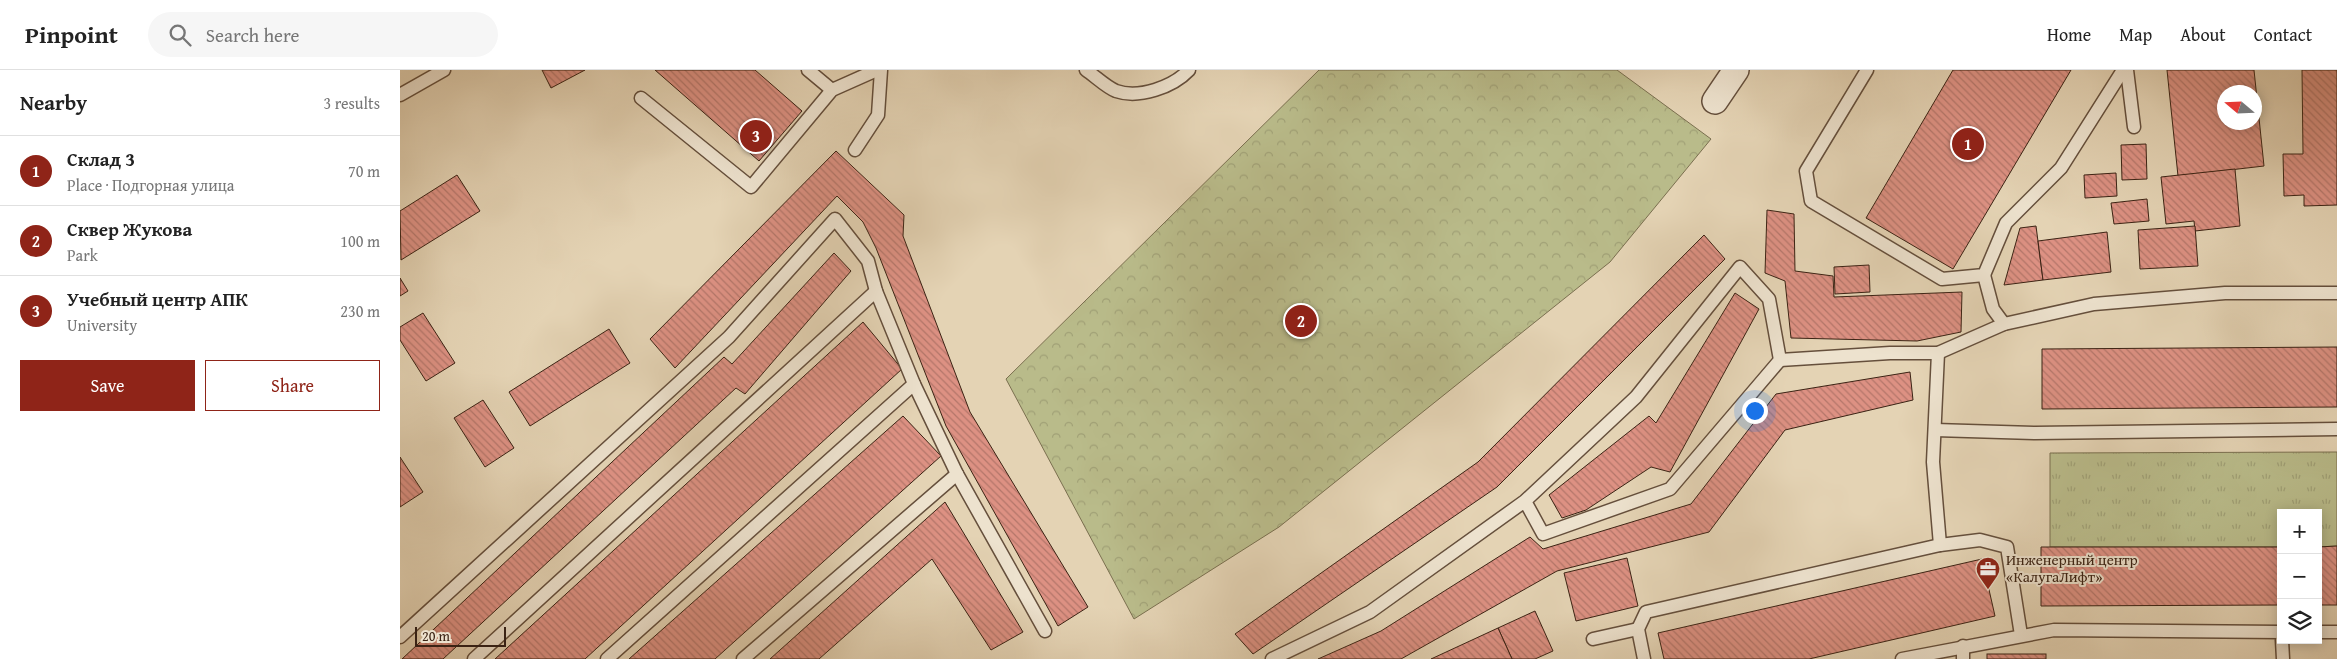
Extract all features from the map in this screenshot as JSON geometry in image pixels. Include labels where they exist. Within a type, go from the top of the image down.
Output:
[{"type":"street","points":[[1715,101],[1736,70]]},
{"type":"lane","points":[[400,95],[444,70]]},
{"type":"lane","points":[[808,70],[832,90]]},
{"type":"lane","points":[[641,98],[751,188],[832,90],[876,70]]},
{"type":"lane","points":[[855,150],[878,115],[880,70]]},
{"type":"lane","points":[[1086,70],[1116,91],[1145,93],[1180,80],[1189,70]]},
{"type":"lane","points":[[1867,70],[1806,171],[1811,201],[1942,279],[1984,274]]},
{"type":"lane","points":[[2004,324],[1993,309],[1984,274],[2006,223],[2061,168],[2123,70]]},
{"type":"lane","points":[[2127,70],[2134,127]]},
{"type":"lane","points":[[400,637],[729,337],[834,219],[868,261],[876,292],[914,384],[957,474],[1045,631]]},
{"type":"lane","points":[[1272,659],[1370,612],[1525,502],[1636,397],[1740,267],[1770,299],[1780,360]]},
{"type":"lane","points":[[474,659],[876,292]]},
{"type":"lane","points":[[1525,502],[1543,534],[1670,489],[1780,360],[1890,353],[1938,353],[2004,324],[2094,304],[2225,293],[2337,293]]},
{"type":"lane","points":[[1938,353],[1933,462],[1940,545]]},
{"type":"lane","points":[[607,659],[914,384]]},
{"type":"lane","points":[[1934,430],[2035,433],[2337,429]]},
{"type":"lane","points":[[742,659],[957,474]]},
{"type":"lane","points":[[1644,659],[1638,629],[1646,612],[1940,545],[1980,540],[2007,547],[2021,635]]},
{"type":"lane","points":[[1593,639],[1638,629]]},
{"type":"lane","points":[[1902,659],[1963,652],[2021,635],[2054,630],[2277,632]]},
{"type":"lane","points":[[2322,632],[2337,632]]},
{"type":"lane","points":[[2282,644],[2283,659]]},
{"type":"green space","points":[[1319,70],[1617,70],[1711,139],[1610,262],[1279,527],[1134,619],[1006,379]]},
{"type":"green space","points":[[2337,452],[2337,546],[2322,547],[2322,509],[2277,509],[2277,547],[2050,547],[2050,453]]},
{"type":"building","points":[[542,70],[585,70],[551,88]]},
{"type":"building","points":[[655,70],[755,70],[802,111],[759,161]]},
{"type":"building","points":[[1953,70],[2071,70],[1953,269],[1866,218]]},
{"type":"building","points":[[2167,70],[2254,70],[2256,85],[2217,85],[2217,130],[2260,130],[2264,166],[2178,176]]},
{"type":"building","points":[[2302,70],[2337,70],[2337,205],[2304,206],[2304,195],[2284,196],[2283,154],[2303,154]]},
{"type":"building","points":[[2146,144],[2147,179],[2122,180],[2121,145]]},
{"type":"building","points":[[836,151],[904,215],[903,236],[970,412],[1088,607],[1058,626],[946,426],[876,248],[863,222],[837,196],[675,368],[650,339]]},
{"type":"building","points":[[2235,169],[2240,226],[2195,231],[2194,221],[2166,224],[2161,177]]},
{"type":"building","points":[[2116,173],[2117,196],[2085,198],[2084,175]]},
{"type":"building","points":[[457,175],[480,211],[401,260],[400,211]]},
{"type":"building","points":[[2147,199],[2149,221],[2114,224],[2111,203]]},
{"type":"building","points":[[1767,210],[1794,214],[1795,271],[1833,276],[1834,297],[1962,292],[1961,332],[1917,341],[1791,338],[1785,281],[1765,273]]},
{"type":"building","points":[[2036,226],[2043,280],[2004,285],[2020,228]]},
{"type":"building","points":[[2195,226],[2198,266],[2140,269],[2138,230]]},
{"type":"building","points":[[2107,232],[2111,272],[2043,280],[2038,241]]},
{"type":"building","points":[[1704,235],[1725,259],[1497,487],[1253,654],[1235,634],[1478,462]]},
{"type":"building","points":[[834,253],[851,271],[745,394],[736,388],[443,659],[402,659],[724,357],[732,364]]},
{"type":"building","points":[[1869,265],[1870,292],[1835,294],[1834,267]]},
{"type":"building","points":[[400,278],[408,291],[400,296]]},
{"type":"building","points":[[1735,293],[1759,309],[1670,472],[1651,467],[1586,510],[1562,518],[1549,495],[1649,416],[1656,423]]},
{"type":"building","points":[[423,313],[455,363],[426,381],[400,340],[400,327]]},
{"type":"building","points":[[863,322],[902,369],[585,659],[495,659]]},
{"type":"building","points":[[609,329],[630,363],[530,426],[509,392]]},
{"type":"building","points":[[2337,347],[2337,407],[2042,409],[2042,349]]},
{"type":"building","points":[[1910,372],[1913,400],[1785,430],[1709,532],[1557,571],[1401,659],[1318,659],[1381,631],[1530,537],[1543,549],[1691,504],[1776,394]]},
{"type":"building","points":[[483,400],[514,448],[485,467],[454,418]]},
{"type":"building","points":[[903,416],[941,456],[715,659],[629,659]]},
{"type":"building","points":[[400,457],[423,492],[400,507]]},
{"type":"building","points":[[945,502],[1023,632],[991,650],[932,559],[819,659],[770,659]]},
{"type":"building","points":[[2337,546],[2337,605],[2322,605],[2322,547]]},
{"type":"building","points":[[2041,547],[2277,547],[2277,605],[2041,606]]},
{"type":"building","points":[[1627,558],[1638,606],[1576,621],[1564,573]]},
{"type":"building","points":[[1982,559],[1995,616],[1809,659],[1664,659],[1658,633]]},
{"type":"building","points":[[1535,611],[1553,651],[1535,659],[1512,659],[1498,628]]},
{"type":"building","points":[[1498,628],[1512,659],[1431,659]]},
{"type":"building","points":[[1987,654],[2046,654],[2046,659],[1987,659]]},
{"type":"place","name":"Учебный центр АПК","points":[[756,136]]},
{"type":"place","name":"Склад 3","points":[[1968,144]]},
{"type":"place","name":"Сквер Жукова","points":[[1301,321]]},
{"type":"place","name":"Инженерный центр «КалугаЛифт»","points":[[1988,590]]}]
